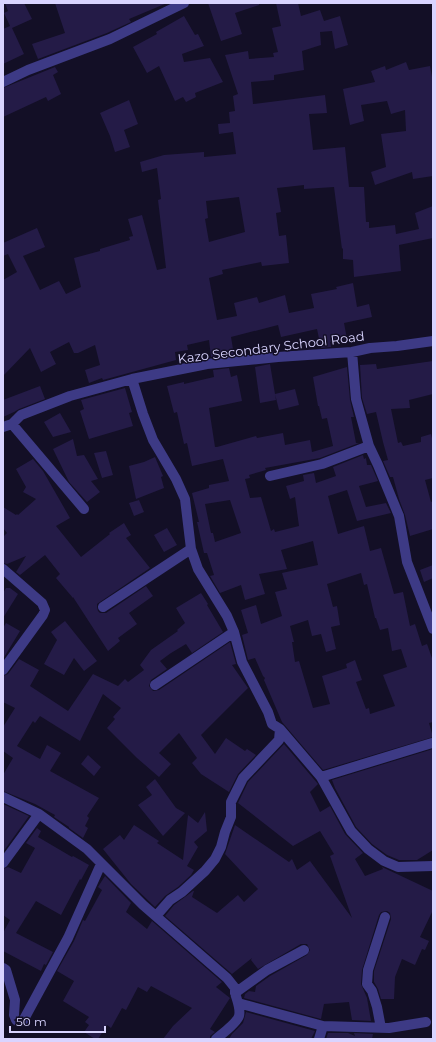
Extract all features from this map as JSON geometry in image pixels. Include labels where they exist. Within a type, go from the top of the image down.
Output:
[{"type":"street","points":[[3,82],[28,70],[110,39],[184,3]]},
{"type":"street","name":"Kazo Secondary School Road","points":[[7,425],[21,415],[70,396],[132,379],[207,364],[278,356],[352,352],[370,348],[397,346],[433,340]]},
{"type":"street","points":[[352,352],[356,399],[369,446],[399,516],[407,562],[433,629]]},
{"type":"street","points":[[132,379],[142,414],[153,440],[176,479],[185,499],[191,549],[198,569],[227,616],[234,632],[242,662],[268,712],[272,724],[280,729],[321,777],[351,831],[368,849],[384,861],[398,867],[433,866]]},
{"type":"street","points":[[7,425],[84,509]]},
{"type":"street","points":[[270,476],[322,464],[369,446]]},
{"type":"street","points":[[103,607],[191,549]]},
{"type":"street","points":[[3,569],[42,603],[45,610],[43,615],[3,670]]},
{"type":"street","points":[[155,685],[234,632]]},
{"type":"street","points":[[156,916],[170,900],[188,887],[205,871],[214,859],[221,847],[231,817],[231,802],[243,778],[279,740],[280,729]]},
{"type":"street","points":[[321,777],[432,743]]},
{"type":"street","points":[[3,798],[39,814],[87,849],[134,896],[227,978],[235,988],[239,1016],[216,1039]]},
{"type":"street","points":[[3,863],[39,814]]},
{"type":"street","points":[[3,968],[6,970],[15,1000],[14,1015],[16,1020],[19,1022],[23,1021],[68,938],[101,864]]},
{"type":"street","points":[[381,1028],[377,1007],[368,984],[367,977],[385,917]]},
{"type":"street","points":[[237,998],[268,970],[304,950]]},
{"type":"street","points":[[237,998],[323,1026],[389,1028],[426,1022]]},
{"type":"street","points":[[319,1039],[323,1026]]},
{"type":"building","points":[[5,3],[24,3],[32,19],[12,28],[24,54],[3,64],[3,29],[10,26],[4,13],[8,11]]},
{"type":"building","points":[[55,3],[167,3],[129,19],[131,22],[107,33],[38,59],[32,44],[65,33]]},
{"type":"building","points":[[208,3],[259,3],[259,5],[235,13],[242,34],[221,41]]},
{"type":"building","points":[[276,3],[298,3],[301,16],[320,10],[324,21],[340,16],[348,45],[335,49],[332,31],[320,32],[321,45],[302,51],[304,70],[274,75],[274,80],[251,82],[253,104],[325,95],[327,113],[309,114],[313,150],[345,147],[349,187],[364,187],[366,222],[369,222],[369,228],[395,225],[396,234],[419,229],[415,213],[433,206],[433,238],[399,245],[401,271],[354,277],[353,260],[343,259],[343,248],[342,249],[334,187],[304,189],[304,185],[277,188],[281,212],[276,213],[279,236],[286,235],[289,263],[262,266],[261,262],[222,270],[223,274],[209,278],[217,320],[237,316],[234,303],[257,297],[259,303],[285,295],[289,313],[314,308],[311,294],[337,289],[336,287],[353,283],[357,307],[369,304],[372,317],[344,323],[347,339],[330,342],[331,347],[321,348],[317,329],[281,337],[278,325],[231,337],[234,355],[211,357],[209,340],[187,345],[188,350],[175,352],[176,360],[103,380],[102,378],[89,383],[85,370],[100,365],[95,345],[78,353],[74,353],[69,342],[50,352],[56,364],[41,372],[30,348],[3,376],[3,280],[17,272],[8,254],[3,256],[3,243],[37,228],[45,247],[23,256],[40,290],[59,281],[66,294],[81,287],[74,258],[100,251],[100,249],[130,240],[129,237],[133,236],[128,219],[142,215],[157,270],[166,268],[158,200],[161,199],[157,168],[142,172],[140,162],[164,155],[204,152],[204,157],[236,154],[233,132],[219,134],[218,124],[230,123],[229,112],[235,111],[233,96],[238,94],[225,55],[248,51],[249,59],[274,57],[273,53],[278,52],[272,28],[281,26]],"holes":[[[239,197],[245,232],[209,242],[205,219],[208,218],[206,201]]]},
{"type":"building","points":[[184,16],[195,35],[198,34],[204,46],[182,54],[184,62],[210,58],[223,82],[195,93],[196,97],[186,102],[183,97],[175,101],[159,66],[147,73],[133,47],[157,34],[156,32]]},
{"type":"building","points":[[406,62],[409,70],[430,66],[433,82],[433,176],[413,179],[412,172],[375,185],[371,172],[386,167],[381,134],[406,131],[405,110],[391,114],[387,101],[361,105],[364,121],[350,125],[343,89],[375,82],[371,71],[385,66],[386,70]]},
{"type":"building","points":[[55,67],[58,72],[53,75],[61,94],[48,101],[46,97],[3,117],[3,88]]},
{"type":"building","points":[[129,100],[138,124],[124,130],[130,147],[115,152],[100,113]]},
{"type":"building","points":[[433,361],[433,394],[409,400],[410,408],[391,409],[398,443],[401,442],[403,446],[421,442],[421,437],[431,434],[433,442],[433,478],[425,480],[431,502],[433,501],[433,529],[410,536],[393,477],[390,477],[383,461],[388,460],[376,412],[367,414],[362,398],[360,365],[376,364],[377,369]]},
{"type":"building","points":[[270,364],[276,400],[260,403],[255,367]]},
{"type":"building","points":[[347,367],[350,400],[354,417],[351,417],[356,443],[359,443],[320,458],[265,468],[266,470],[249,475],[250,478],[245,479],[250,498],[261,497],[271,531],[274,529],[275,532],[299,526],[295,497],[290,499],[286,486],[304,481],[303,475],[314,473],[316,483],[336,476],[333,467],[363,455],[364,459],[366,458],[367,465],[371,465],[378,481],[359,486],[366,507],[386,503],[391,513],[357,521],[347,490],[328,496],[338,534],[364,526],[370,551],[381,548],[394,594],[403,592],[410,626],[415,624],[422,646],[427,644],[433,661],[433,722],[429,723],[433,737],[323,770],[282,722],[264,680],[265,678],[255,658],[248,660],[242,635],[248,633],[241,610],[256,605],[261,624],[282,616],[275,592],[287,589],[282,573],[318,565],[313,541],[281,550],[287,569],[259,574],[265,594],[245,600],[241,585],[220,593],[210,576],[214,575],[207,553],[204,553],[192,493],[209,488],[209,485],[229,481],[223,459],[192,466],[187,443],[184,444],[177,412],[174,413],[167,386],[184,382],[184,384],[214,377],[213,370],[229,368],[231,377],[237,375],[242,401],[209,408],[215,447],[256,436],[257,438],[283,433],[285,445],[310,440],[312,452],[333,446],[327,418],[322,419],[318,406],[313,377]],"holes":[[[230,500],[241,533],[215,542],[213,533],[211,533],[205,504]],[[361,573],[364,585],[367,584],[375,618],[380,630],[388,628],[392,651],[401,649],[407,667],[383,675],[395,706],[370,714],[369,708],[366,709],[356,682],[362,680],[355,660],[346,664],[347,668],[322,676],[330,704],[313,708],[299,661],[295,662],[292,642],[294,642],[290,626],[308,620],[312,636],[321,634],[326,652],[336,649],[331,627],[340,625],[337,606],[333,607],[327,584]]]},
{"type":"building","points":[[40,386],[45,399],[3,417],[3,400]]},
{"type":"building","points":[[125,388],[132,412],[129,413],[133,426],[89,439],[80,411],[84,409],[81,400]]},
{"type":"building","points":[[295,389],[299,405],[279,410],[275,394]]},
{"type":"building","points":[[60,413],[71,432],[53,437],[44,422]]},
{"type":"building","points":[[73,439],[77,456],[84,455],[98,479],[91,481],[100,492],[87,502],[69,482],[53,449]]},
{"type":"building","points":[[106,451],[113,475],[102,478],[94,453]]},
{"type":"building","points":[[155,457],[163,476],[161,477],[164,488],[136,499],[129,466]]},
{"type":"building","points":[[33,459],[43,471],[70,518],[56,526],[81,557],[110,534],[109,533],[124,523],[131,535],[126,538],[150,568],[97,604],[98,611],[100,613],[106,613],[146,586],[153,596],[129,613],[137,624],[118,638],[120,641],[108,651],[73,597],[56,578],[60,574],[45,555],[20,575],[16,572],[26,556],[7,564],[3,563],[3,537],[7,533],[3,528],[3,507],[18,515],[36,499],[23,492],[26,487],[16,469]]},
{"type":"building","points":[[139,500],[144,512],[134,516],[129,503]]},
{"type":"building","points":[[167,528],[177,545],[164,552],[154,535]]},
{"type":"building","points":[[433,565],[433,578],[424,582],[420,570]]},
{"type":"building","points":[[6,588],[10,588],[18,594],[3,618],[3,593]]},
{"type":"building","points":[[201,593],[223,632],[192,653],[186,644],[160,661],[167,669],[151,680],[149,686],[153,691],[159,690],[230,642],[236,664],[232,665],[248,688],[201,735],[215,754],[226,738],[245,751],[247,749],[256,755],[238,774],[229,792],[201,774],[192,763],[197,758],[179,733],[159,753],[171,764],[159,777],[137,758],[107,728],[115,719],[113,717],[121,708],[103,694],[80,741],[40,716],[35,723],[33,721],[17,746],[40,759],[47,745],[61,753],[50,771],[99,798],[87,816],[89,818],[85,826],[88,828],[83,838],[54,817],[55,815],[35,804],[3,791],[3,775],[13,758],[3,751],[3,727],[15,708],[3,702],[3,676],[8,674],[19,659],[39,670],[30,686],[68,711],[93,674],[118,686],[125,679],[128,682],[144,670],[140,665],[151,650],[178,631],[177,630],[185,623],[176,608]]},
{"type":"building","points":[[65,621],[97,661],[84,671],[74,658],[64,675],[44,664],[57,640],[51,632]]},
{"type":"building","points":[[6,623],[20,631],[3,659],[3,628]]},
{"type":"building","points":[[284,744],[318,784],[310,792],[320,812],[330,806],[345,834],[363,853],[355,859],[365,876],[383,869],[382,867],[433,891],[433,910],[420,937],[429,941],[425,950],[422,949],[415,965],[402,959],[395,977],[394,999],[381,999],[374,982],[374,971],[391,919],[390,913],[387,911],[381,912],[379,915],[362,970],[361,984],[367,998],[371,1021],[352,1020],[349,1002],[324,1004],[321,1019],[244,998],[245,994],[249,991],[255,992],[256,986],[270,976],[307,955],[310,950],[307,944],[301,944],[258,969],[251,960],[252,958],[232,974],[165,916],[174,905],[193,891],[192,897],[217,913],[238,895],[244,902],[258,889],[225,854],[235,825],[289,862],[292,859],[297,870],[310,861],[352,918],[330,856],[334,854],[320,831],[293,846],[238,803],[248,782]]},
{"type":"building","points":[[433,749],[433,850],[417,860],[399,860],[387,855],[372,844],[356,827],[332,780]]},
{"type":"building","points":[[88,755],[101,767],[94,776],[81,764]]},
{"type":"building","points":[[155,779],[176,808],[185,813],[163,836],[138,805],[152,795],[146,787]]},
{"type":"building","points":[[3,804],[29,816],[3,852]]},
{"type":"building","points":[[205,812],[207,831],[194,842],[198,847],[187,866],[194,870],[191,875],[165,896],[155,907],[131,884],[103,849],[120,835],[124,840],[134,825],[159,841],[157,843],[183,860],[188,815],[198,823]]},
{"type":"building","points":[[37,828],[41,831],[38,837],[89,865],[61,915],[36,901],[16,933],[53,952],[46,965],[44,964],[41,971],[3,951],[3,933],[10,920],[3,915],[3,869],[8,867],[21,873],[35,848],[26,843]]},
{"type":"building","points":[[105,876],[131,903],[126,912],[147,929],[152,921],[222,982],[216,987],[230,998],[210,1029],[215,1032],[210,1036],[210,1039],[163,1039],[173,1026],[192,1008],[151,986],[147,992],[138,987],[126,1010],[122,1008],[111,1028],[107,1025],[98,1039],[95,1039],[84,1032],[89,1025],[85,1022],[89,1017],[63,1001],[74,981],[57,971],[74,941],[83,920],[85,921],[102,890],[98,887]]},
{"type":"building","points":[[246,1012],[315,1031],[311,1039],[229,1039],[243,1023]]},
{"type":"building","points":[[328,1033],[348,1033],[355,1036],[354,1033],[373,1034],[372,1039],[326,1039]]}]
